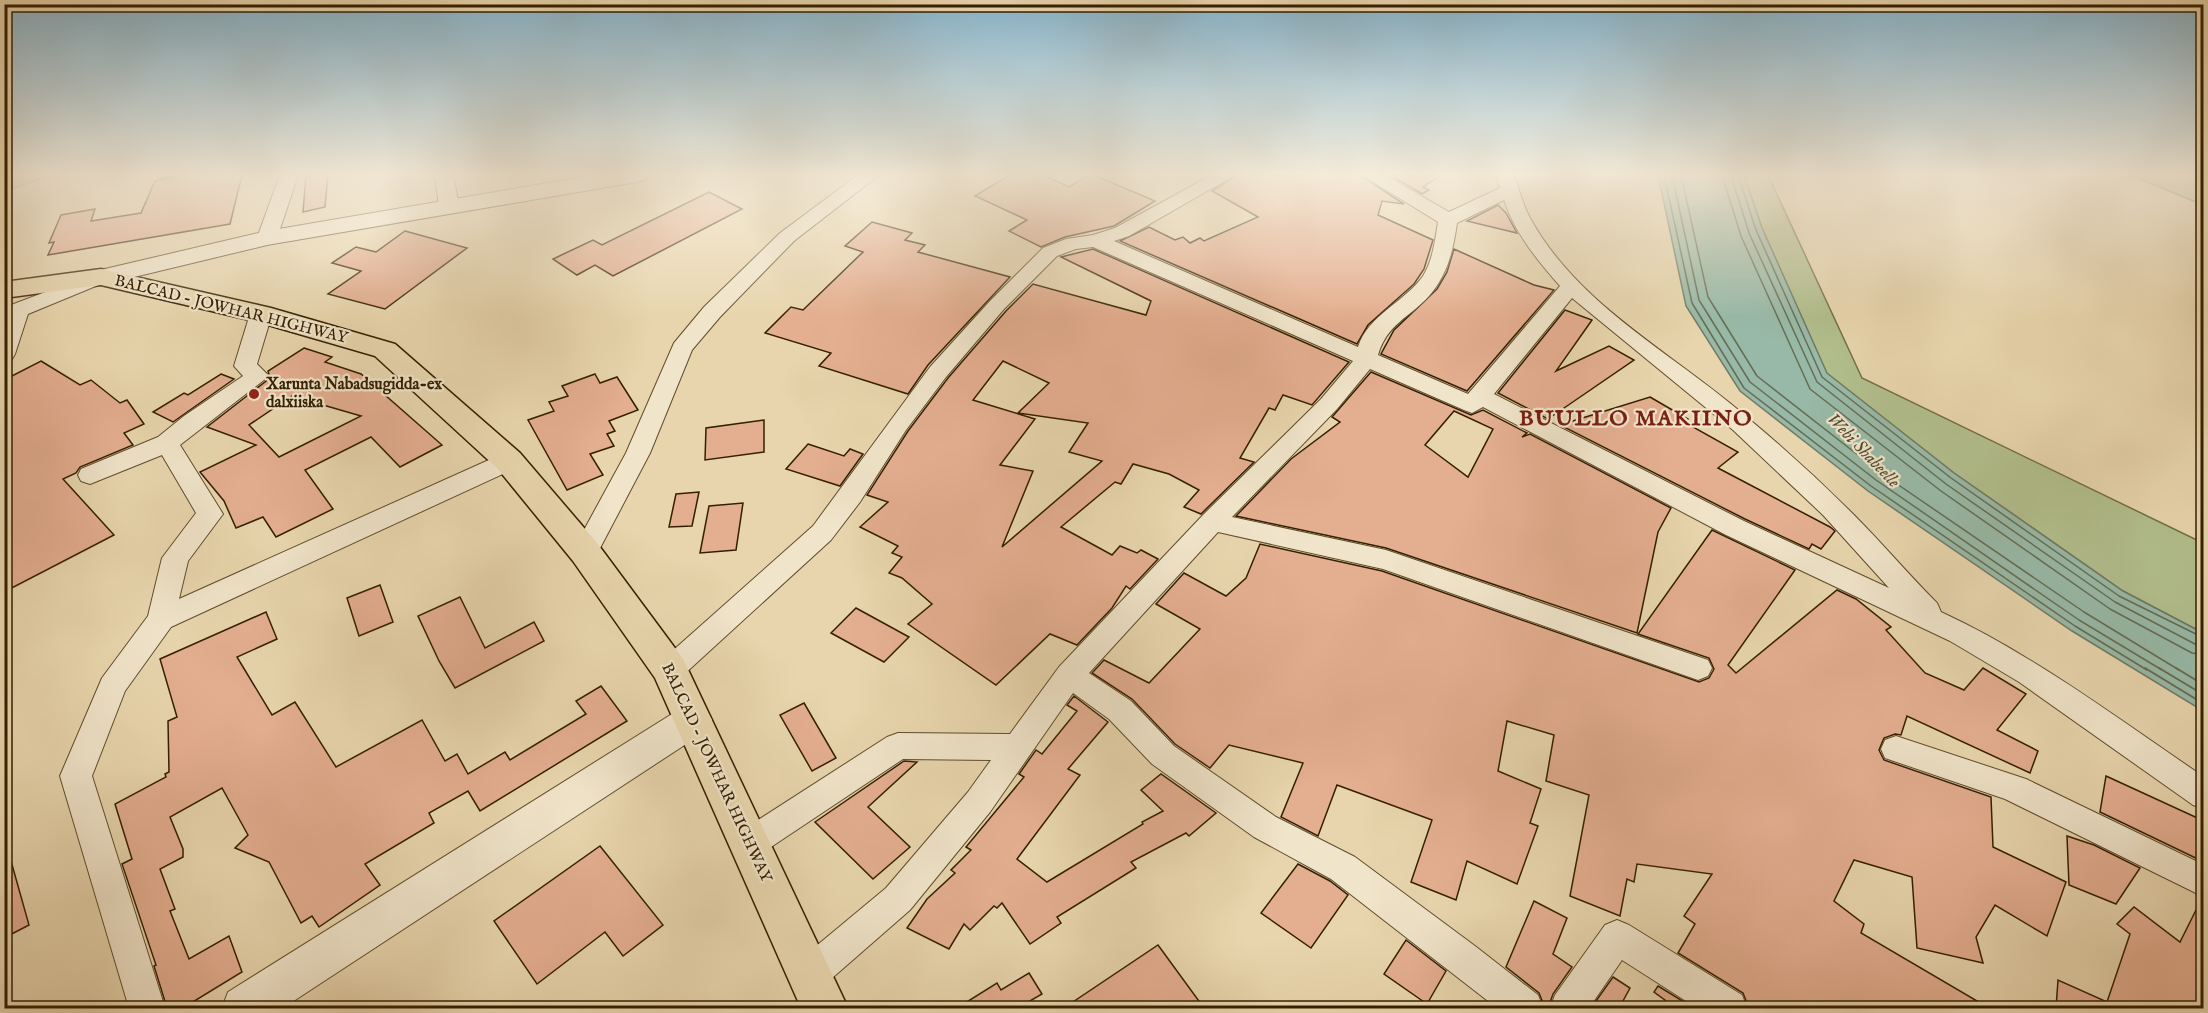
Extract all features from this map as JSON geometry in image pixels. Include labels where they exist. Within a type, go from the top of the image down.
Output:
[{"type":"main road","name":"BALCAD - JOWHAR HIGHWAY","points":[[4,290],[101,278],[261,314],[385,350],[509,461],[585,552],[670,670],[825,1008]]},
{"type":"street","points":[[267,238],[273,222]]},
{"type":"street","points":[[4,354],[19,310],[101,278],[267,238],[356,222]]},
{"type":"street","points":[[585,552],[638,453],[682,348],[712,312],[787,237],[807,222]]},
{"type":"street","points":[[670,670],[822,532],[851,496],[911,407],[997,305],[1050,252],[1073,243],[1096,241],[1140,222]]},
{"type":"street","points":[[810,974],[898,899],[946,844],[1019,747],[1069,675],[1212,522],[1313,422],[1365,361],[1371,341],[1394,313],[1420,293],[1434,275],[1442,254],[1448,222]]},
{"type":"street","points":[[1525,222],[1533,240],[1570,286],[1742,425],[1843,520],[1936,620]]},
{"type":"street","points":[[1096,241],[1228,296],[1365,361],[1472,405],[1570,286]]},
{"type":"street","points":[[90,475],[167,443],[192,421],[258,376],[245,366],[254,350],[253,331],[261,314]]},
{"type":"street","points":[[1480,396],[1735,528],[1936,620],[2029,674],[2204,795]]},
{"type":"street","points":[[147,1008],[75,776],[112,686],[161,619],[175,558],[210,514],[167,443]]},
{"type":"street","points":[[161,619],[509,461]]},
{"type":"street","points":[[1212,522],[1386,560],[1698,668]]},
{"type":"street","points":[[1069,675],[1119,710],[1163,755],[1265,827],[1342,868],[1463,958],[1525,1008]]},
{"type":"street","points":[[243,1008],[693,720]]},
{"type":"street","points":[[750,843],[898,746],[1019,747]]},
{"type":"street","points":[[1896,749],[2015,789],[2204,882]]},
{"type":"street","points":[[1568,1008],[1617,937],[1729,1008]]},
{"type":"green space","points":[[1760,222],[1790,222],[1862,378],[2203,543],[2203,633],[2123,591],[1954,473],[1826,373]]},
{"type":"water","name":"Webi Shabeelle","points":[[1668,222],[1760,222],[1827,373],[1954,473],[2123,591],[2203,633],[2203,711],[2072,631],[1868,491],[1740,391],[1686,306]]},
{"type":"building","points":[[58,222],[230,222],[48,255],[54,242],[49,243]]},
{"type":"building","points":[[648,222],[716,222],[613,276],[595,265],[577,275],[553,259],[593,240],[602,245]]},
{"type":"building","points":[[873,222],[912,233],[905,240],[925,245],[918,252],[1010,277],[928,365],[908,394],[819,366],[831,353],[765,333],[791,307],[803,310],[863,252],[845,246]]},
{"type":"building","points":[[1023,222],[1120,222],[1114,226],[1065,237],[1041,247],[1009,231]]},
{"type":"building","points":[[1246,222],[1394,222],[1433,240],[1424,269],[1414,284],[1368,325],[1357,344],[1120,241],[1149,227],[1175,240],[1183,237],[1190,243],[1200,238],[1204,241]]},
{"type":"building","points":[[1472,222],[1511,222],[1517,233]]},
{"type":"building","points":[[405,231],[467,248],[385,309],[328,294],[361,271],[332,263],[356,247],[376,252]]},
{"type":"building","points":[[1093,249],[1349,362],[1312,405],[1283,395],[1275,410],[1269,408],[1240,458],[1254,462],[1201,514],[1184,507],[1199,490],[1169,474],[1133,464],[1121,484],[1115,482],[1061,527],[1112,555],[1120,546],[1137,553],[1141,550],[1158,559],[1130,589],[1126,586],[1112,608],[1077,645],[1050,634],[996,685],[908,624],[932,604],[902,578],[889,573],[902,557],[892,553],[898,546],[860,527],[888,502],[867,495],[908,431],[948,378],[1006,311],[1033,284],[1146,315],[1151,301],[1061,257]],"holes":[[[1003,361],[1049,383],[1018,413],[1088,423],[1069,452],[1102,461],[1002,547],[1033,471],[1000,465],[1035,419],[973,400]]]},
{"type":"building","points":[[1454,249],[1534,285],[1554,290],[1467,391],[1381,354],[1394,330],[1437,289],[1447,272]]},
{"type":"building","points":[[1565,310],[1592,320],[1556,371],[1609,346],[1634,360],[1548,419],[1498,393]]},
{"type":"building","points":[[304,348],[332,357],[325,362],[361,374],[442,445],[400,467],[371,437],[305,470],[333,509],[276,537],[263,517],[236,528],[224,501],[200,472],[256,445],[207,427],[270,378],[268,371]],"holes":[[[292,396],[361,416],[279,457],[249,425]]]},
{"type":"building","points":[[41,361],[80,385],[91,380],[120,403],[127,400],[144,424],[124,433],[133,445],[80,467],[76,473],[63,479],[114,535],[4,592],[4,380]]},
{"type":"building","points":[[1371,372],[1471,415],[1483,410],[1527,433],[1522,437],[1530,434],[1671,508],[1658,532],[1637,633],[1386,548],[1236,516],[1291,459],[1340,422],[1332,417]],"holes":[[[1454,411],[1493,429],[1468,477],[1425,445]]]},
{"type":"building","points":[[221,374],[234,379],[173,422],[153,412],[184,393],[188,395]]},
{"type":"building","points":[[595,374],[600,383],[617,377],[638,410],[609,421],[615,431],[607,434],[614,446],[590,454],[603,475],[567,490],[528,420],[554,411],[549,402],[568,396],[562,386]]},
{"type":"building","points":[[1650,397],[1688,419],[1684,422],[1738,452],[1718,468],[1835,531],[1821,549],[1812,544],[1809,549],[1745,519],[1560,425]]},
{"type":"building","points":[[764,420],[764,452],[705,460],[706,428]]},
{"type":"building","points":[[808,444],[844,456],[850,449],[863,454],[840,486],[786,469]]},
{"type":"building","points":[[699,492],[692,526],[669,527],[676,494]]},
{"type":"building","points":[[743,503],[736,550],[700,553],[709,506]]},
{"type":"building","points":[[1712,530],[1795,570],[1728,665],[1736,673],[1837,590],[1856,599],[1891,627],[1886,630],[1925,673],[1964,690],[1983,668],[2026,694],[1997,730],[2038,751],[2030,773],[1907,716],[1901,735],[1895,734],[1884,738],[1879,750],[1884,760],[1991,797],[1993,847],[2066,882],[2047,936],[1995,905],[1976,937],[1983,963],[1917,948],[1912,877],[1854,860],[1834,901],[1864,924],[1861,933],[1989,1008],[1749,1008],[1743,993],[1678,953],[1695,924],[1684,916],[1712,874],[1637,864],[1634,882],[1627,879],[1620,916],[1570,896],[1589,795],[1546,781],[1554,735],[1507,721],[1498,771],[1541,789],[1530,823],[1538,826],[1517,884],[1467,861],[1456,900],[1411,882],[1432,820],[1337,785],[1318,836],[1281,817],[1303,763],[1229,745],[1210,768],[1175,744],[1132,699],[1092,673],[1104,660],[1149,683],[1200,629],[1156,604],[1184,573],[1226,596],[1246,578],[1260,544],[1382,571],[1699,682],[1709,678],[1714,669],[1709,658],[1638,634]]},
{"type":"building","points":[[380,585],[393,622],[359,636],[347,598]]},
{"type":"building","points":[[460,597],[485,648],[534,622],[544,641],[455,688],[439,661],[418,616]]},
{"type":"building","points":[[856,608],[909,637],[884,662],[831,633]]},
{"type":"building","points":[[266,612],[277,639],[237,657],[272,715],[295,702],[336,767],[422,720],[445,761],[457,754],[468,774],[505,752],[510,760],[586,714],[576,701],[601,686],[627,721],[480,811],[468,791],[429,813],[434,823],[365,864],[380,885],[319,927],[312,916],[301,923],[269,862],[235,848],[248,835],[222,788],[170,817],[183,849],[183,857],[160,869],[175,909],[170,911],[189,959],[229,936],[242,972],[183,1008],[167,1008],[154,966],[156,965],[122,864],[132,859],[115,804],[166,777],[165,774],[169,772],[168,721],[177,717],[160,659]]},
{"type":"building","points":[[1074,696],[1108,722],[1068,769],[1080,775],[1017,859],[1047,882],[1163,811],[1141,790],[1161,774],[1216,813],[1189,836],[1186,833],[1131,862],[1136,868],[1057,917],[1061,923],[1030,944],[1002,903],[997,908],[994,906],[970,930],[964,924],[949,949],[907,928],[927,899],[955,873],[951,870],[971,850],[966,847],[1024,777],[1019,774],[1036,750],[1042,754],[1077,711],[1067,705]]},
{"type":"building","points":[[804,703],[836,758],[812,771],[780,715]]},
{"type":"building","points":[[904,761],[917,762],[868,807],[910,847],[873,879],[815,822]]},
{"type":"building","points":[[2106,776],[2204,821],[2204,862],[2100,812]]},
{"type":"building","points":[[2067,836],[2094,845],[2140,868],[2116,904],[2069,885]]},
{"type":"building","points":[[600,846],[663,925],[623,956],[605,932],[537,984],[494,921]]},
{"type":"building","points":[[11,861],[29,925],[4,938],[4,862]]},
{"type":"building","points":[[1298,864],[1330,881],[1348,895],[1311,948],[1261,913]]},
{"type":"building","points":[[2202,898],[2204,1008],[2056,1008],[2058,980],[2107,1002],[2130,934],[2117,924],[2134,907],[2180,942]]},
{"type":"building","points":[[1534,901],[1567,918],[1553,954],[1572,967],[1553,994],[1548,1008],[1545,1008],[1539,993],[1506,967]]},
{"type":"building","points":[[1406,940],[1446,971],[1427,1004],[1384,974]]},
{"type":"building","points":[[1158,945],[1204,1008],[1064,1008]]},
{"type":"building","points":[[1029,973],[1042,994],[1018,1008],[957,1008],[997,983],[1001,990]]},
{"type":"building","points":[[1613,977],[1630,988],[1623,1001],[1635,1008],[1591,1008]]},
{"type":"building","points":[[1658,986],[1694,1008],[1676,1008],[1654,992]]},
{"type":"place","name":"Xarunta Nabadsugidda-ex dalxiiska","points":[[254,394]]},
{"type":"district","name":"BUULLO MAKIINO","points":[[1636,419]]}]
